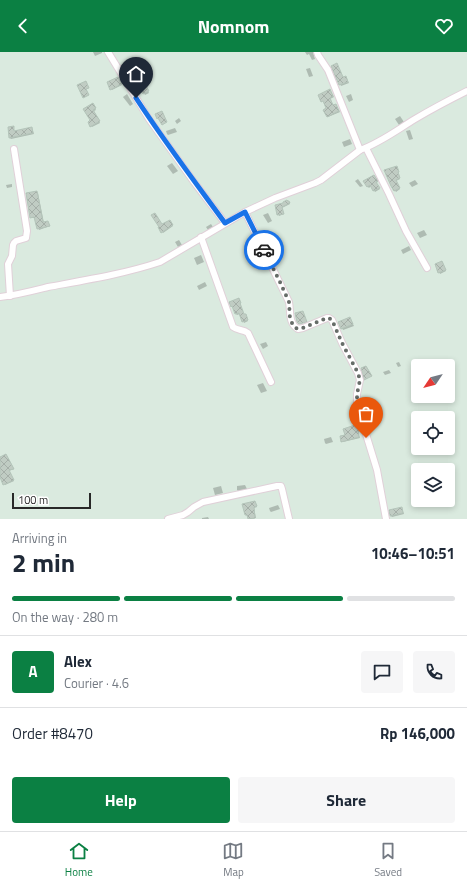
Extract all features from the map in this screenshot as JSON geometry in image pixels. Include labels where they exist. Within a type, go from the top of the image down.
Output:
[{"type":"street","points":[[108,52],[149,119],[225,223]]},
{"type":"street","points":[[317,52],[328,70],[363,148],[389,194],[406,231],[427,268]]},
{"type":"street","points":[[0,297],[100,278],[160,262],[245,212],[275,198],[315,183],[363,148],[390,134],[434,107],[467,91]]},
{"type":"street","points":[[10,296],[8,264],[12,256],[13,245],[16,241],[26,238],[27,231],[14,149]]},
{"type":"street","points":[[245,212],[289,302],[290,319],[294,327],[298,329],[303,328],[327,318],[332,320],[358,373],[360,380],[357,394],[357,405],[377,470],[386,519]]},
{"type":"street","points":[[201,238],[234,327],[235,329],[243,330],[248,333],[271,382]]},
{"type":"street","points":[[168,519],[183,516],[203,502],[280,486],[289,519]]},
{"type":"building","points":[[337,63],[343,77],[346,76],[348,82],[339,85],[331,66]]},
{"type":"building","points":[[145,68],[149,75],[142,79],[149,91],[143,94],[132,75]]},
{"type":"building","points":[[118,77],[122,84],[110,90],[107,82]]},
{"type":"building","points":[[86,81],[89,88],[86,89],[89,95],[83,98],[77,85]]},
{"type":"building","points":[[330,89],[333,96],[330,98],[333,105],[336,104],[339,111],[327,117],[323,110],[326,108],[318,95]]},
{"type":"building","points":[[93,103],[96,108],[93,110],[100,121],[90,127],[88,122],[90,120],[83,109]]},
{"type":"building","points":[[162,111],[167,122],[162,125],[155,114]]},
{"type":"building","points":[[14,126],[14,131],[32,127],[33,133],[9,138],[8,127]]},
{"type":"building","points":[[397,166],[400,178],[396,180],[400,188],[394,191],[384,170]]},
{"type":"building","points":[[374,175],[380,188],[373,191],[370,185],[367,187],[363,181]]},
{"type":"building","points":[[37,191],[43,222],[48,221],[50,226],[37,229],[34,217],[30,218],[26,193]]},
{"type":"building","points":[[287,200],[290,203],[282,207],[284,214],[277,215],[275,205],[283,203]]},
{"type":"building","points":[[155,213],[162,224],[170,220],[173,225],[161,233],[151,215]]},
{"type":"building","points":[[442,261],[446,270],[438,273],[435,264]]},
{"type":"building","points":[[239,298],[244,314],[246,314],[248,320],[242,322],[239,313],[235,314],[229,302]]},
{"type":"building","points":[[303,311],[307,322],[299,324],[295,313]]},
{"type":"building","points":[[350,317],[353,324],[341,329],[338,322]]},
{"type":"building","points":[[366,366],[372,376],[364,380],[361,368]]},
{"type":"building","points":[[358,424],[360,430],[358,431],[359,437],[341,442],[340,436],[345,435],[343,429]]},
{"type":"building","points":[[6,454],[14,469],[9,470],[14,480],[3,485],[0,477],[0,457]]},
{"type":"building","points":[[255,501],[257,506],[254,507],[255,518],[248,519],[247,515],[245,515],[242,504]]},
{"type":"building","points":[[402,507],[403,513],[390,516],[389,510]]},
{"type":"way so far","points":[[264,250],[289,302],[290,319],[294,327],[298,329],[303,328],[327,318],[332,320],[358,373],[360,380],[357,394],[357,405],[366,438]]},
{"type":"route","points":[[136,98],[149,119],[225,223],[245,212],[264,250]]}]
